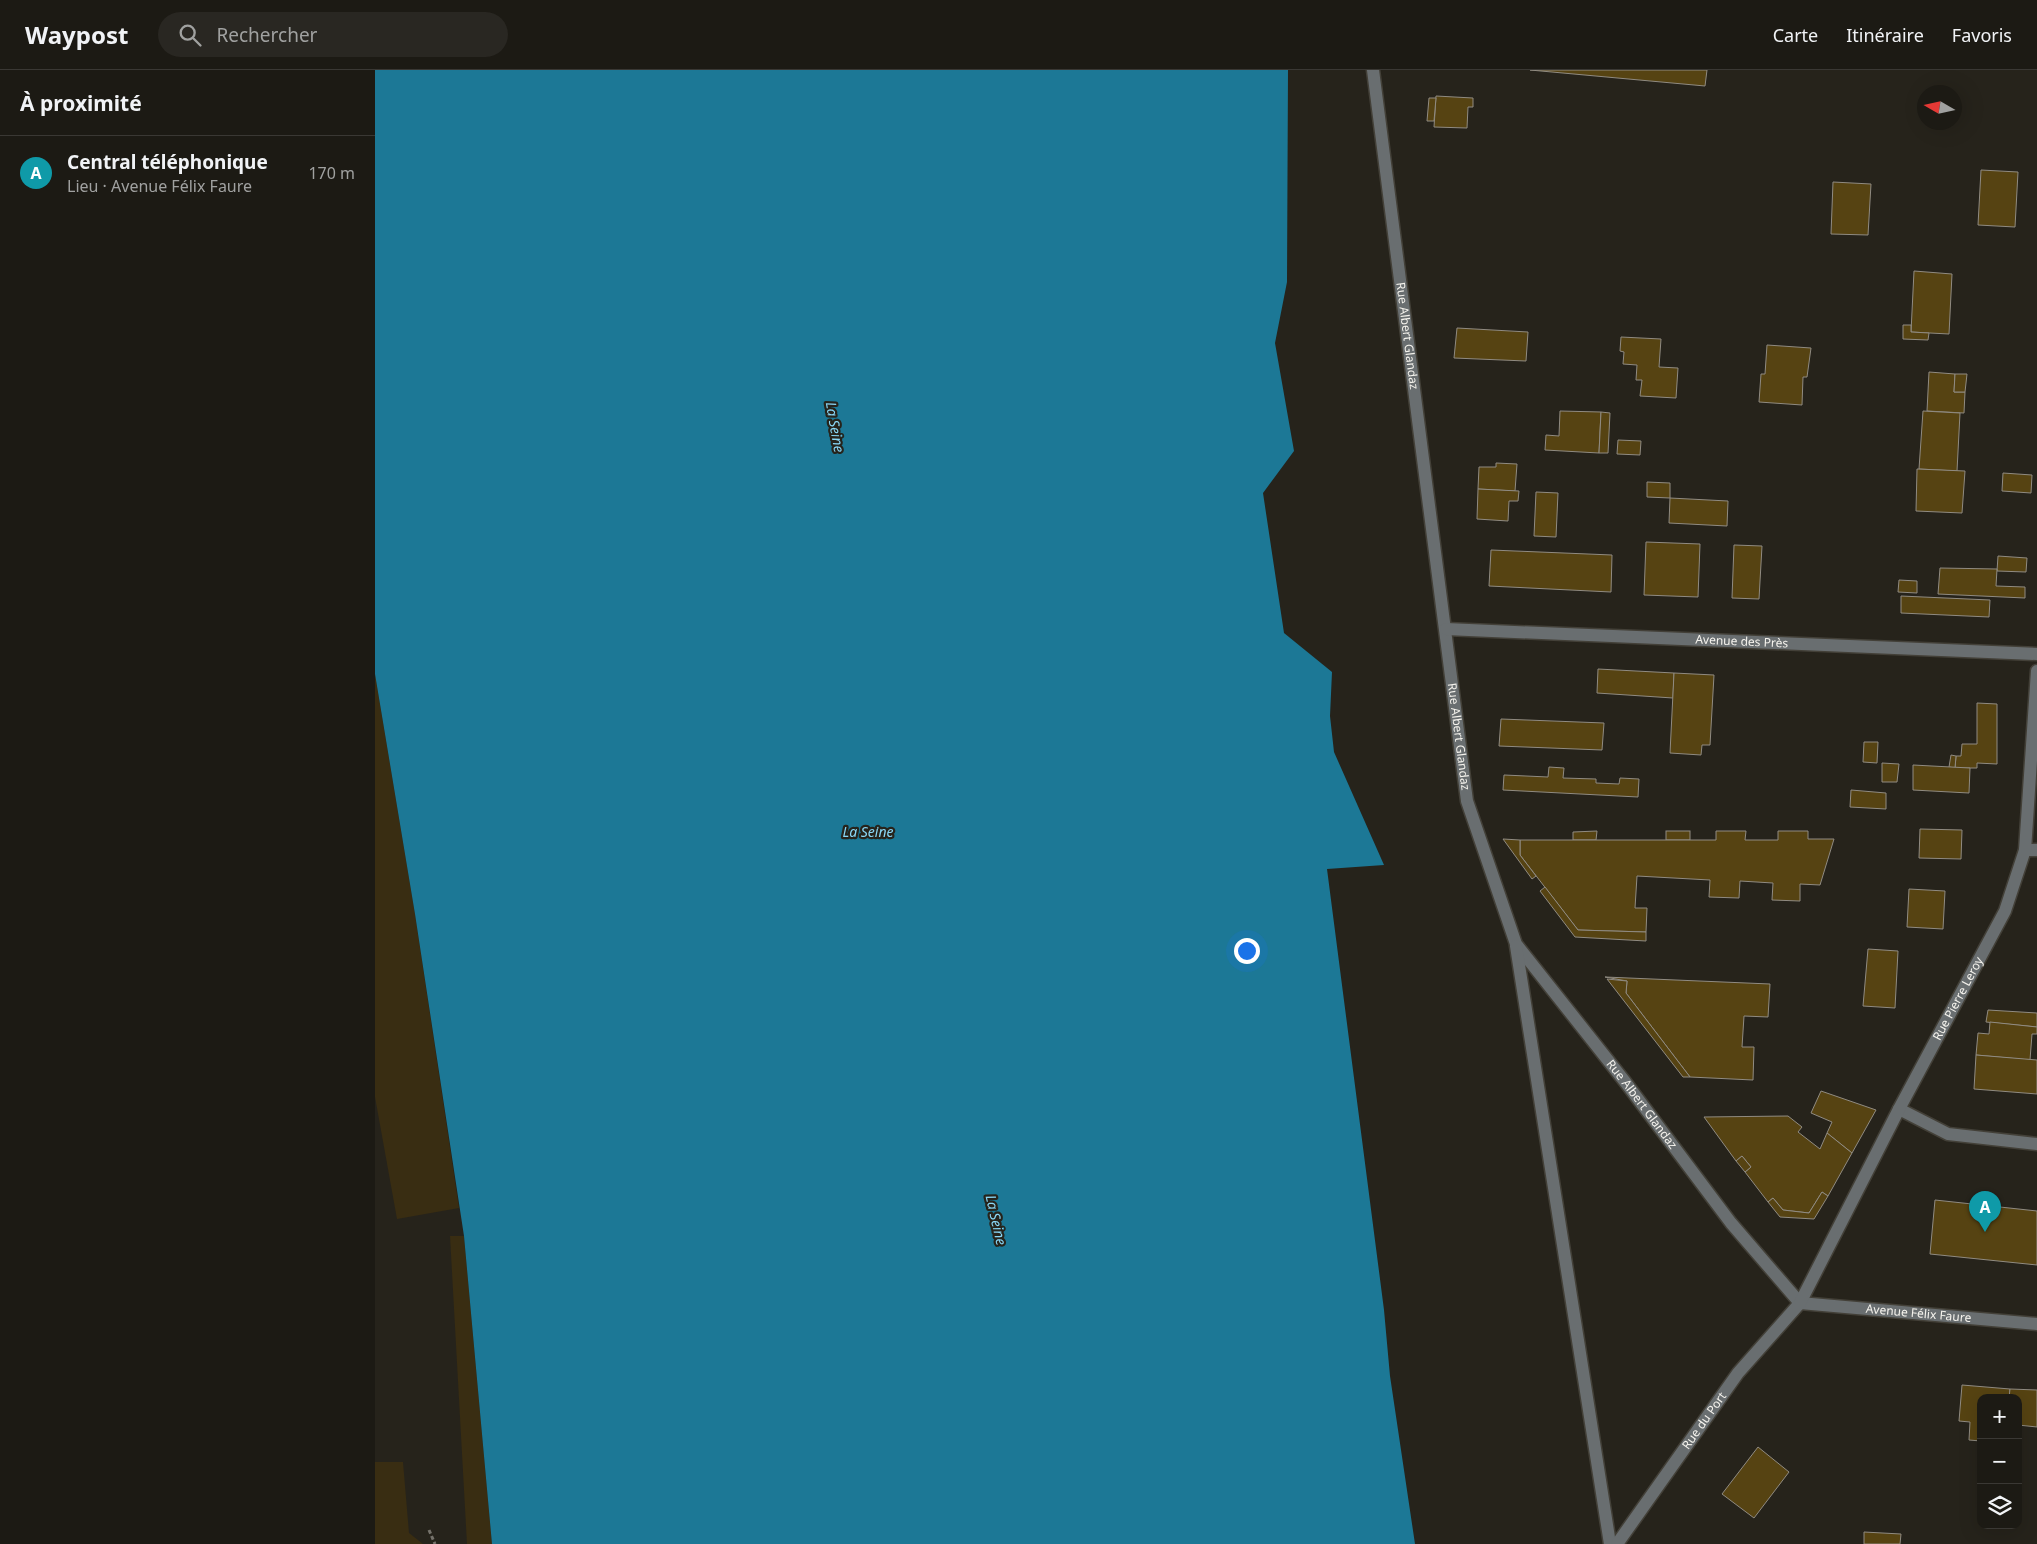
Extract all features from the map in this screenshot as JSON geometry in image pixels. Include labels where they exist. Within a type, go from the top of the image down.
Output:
[{"type":"street","name":"Rue Albert Glandaz","points":[[1373,70],[1467,801],[1516,944],[1626,1083],[1731,1223],[1800,1303]]},
{"type":"street","name":"Avenue des Près","points":[[1446,629],[2037,654]]},
{"type":"street","name":"Rue Pierre Leroy","points":[[1800,1303],[1899,1109],[2005,910],[2031,850],[2037,671]]},
{"type":"street","points":[[1516,944],[1610,1544]]},
{"type":"street","points":[[1899,1109],[1948,1134],[2037,1144]]},
{"type":"street","name":"Avenue Félix Faure","points":[[1800,1303],[2037,1324]]},
{"type":"street","name":"Rue du Port","points":[[1617,1544],[1739,1373],[1800,1303]]},
{"type":"path","points":[[429,1530],[435,1544]]},
{"type":"shaded area","points":[[375,674],[415,914],[459,1208],[397,1219],[375,1097]]},
{"type":"shaded area","points":[[450,1236],[464,1236],[492,1544],[467,1544]]},
{"type":"shaded area","points":[[375,1462],[403,1462],[409,1533],[423,1544],[375,1544]]},
{"type":"water","name":"La Seine","points":[[375,70],[1288,70],[1287,282],[1275,343],[1294,451],[1263,493],[1284,633],[1332,672],[1330,716],[1334,752],[1384,865],[1327,869],[1384,1310],[1390,1376],[1415,1544],[492,1544],[464,1236],[415,914],[375,674]]},
{"type":"building","points":[[1530,70],[1707,70],[1705,86]]},
{"type":"building","points":[[1436,96],[1473,98],[1473,107],[1468,107],[1467,128],[1434,127]]},
{"type":"building","points":[[1429,98],[1436,98],[1434,121],[1427,121]]},
{"type":"building","points":[[1981,170],[2018,172],[2015,227],[1978,225]]},
{"type":"building","points":[[1833,182],[1871,184],[1868,235],[1831,234]]},
{"type":"building","points":[[1914,271],[1952,274],[1949,334],[1911,332]]},
{"type":"building","points":[[1903,325],[1911,325],[1911,332],[1929,333],[1928,340],[1903,339]]},
{"type":"building","points":[[1457,328],[1528,332],[1526,361],[1454,358]]},
{"type":"building","points":[[1621,337],[1661,339],[1659,367],[1678,368],[1676,398],[1640,396],[1642,380],[1636,380],[1637,365],[1623,364],[1624,352],[1620,351]]},
{"type":"building","points":[[1767,345],[1811,348],[1807,377],[1803,377],[1802,405],[1759,402],[1761,374],[1765,374]]},
{"type":"building","points":[[1929,372],[1955,374],[1954,392],[1965,392],[1964,413],[1927,411]]},
{"type":"building","points":[[1955,374],[1967,374],[1965,392],[1954,392]]},
{"type":"building","points":[[1560,411],[1601,412],[1599,453],[1545,450],[1546,435],[1559,436]]},
{"type":"building","points":[[1923,411],[1960,413],[1957,471],[1919,469]]},
{"type":"building","points":[[1601,412],[1610,413],[1608,453],[1599,453]]},
{"type":"building","points":[[1618,440],[1641,441],[1640,455],[1617,454]]},
{"type":"building","points":[[1496,463],[1517,464],[1515,491],[1478,489],[1479,467],[1496,467]]},
{"type":"building","points":[[1917,469],[1965,471],[1962,513],[1916,511]]},
{"type":"building","points":[[2003,473],[2032,475],[2031,493],[2002,491]]},
{"type":"building","points":[[1647,482],[1670,483],[1670,498],[1647,497]]},
{"type":"building","points":[[1478,489],[1519,491],[1518,501],[1509,501],[1508,521],[1477,519]]},
{"type":"building","points":[[1536,492],[1558,493],[1556,537],[1534,536]]},
{"type":"building","points":[[1670,498],[1728,501],[1727,526],[1669,523]]},
{"type":"building","points":[[1646,542],[1700,544],[1698,597],[1644,595]]},
{"type":"building","points":[[1734,545],[1762,546],[1759,599],[1732,598]]},
{"type":"building","points":[[1491,550],[1612,555],[1611,592],[1489,586]]},
{"type":"building","points":[[1998,556],[2027,558],[2026,572],[1997,571]]},
{"type":"building","points":[[1940,568],[1997,569],[1996,586],[2025,587],[2025,598],[1938,594]]},
{"type":"building","points":[[1899,580],[1917,581],[1917,593],[1898,592]]},
{"type":"building","points":[[1901,596],[1990,600],[1989,617],[1901,613]]},
{"type":"building","points":[[1598,669],[1674,673],[1673,698],[1597,693]]},
{"type":"building","points":[[1674,673],[1714,675],[1710,745],[1702,745],[1701,755],[1670,753]]},
{"type":"building","points":[[1977,703],[1997,704],[1997,764],[1977,763],[1977,768],[1955,768],[1956,756],[1961,756],[1962,744],[1977,744]]},
{"type":"building","points":[[1501,719],[1604,723],[1602,750],[1499,746]]},
{"type":"building","points":[[1864,742],[1878,742],[1877,763],[1863,762]]},
{"type":"building","points":[[1951,755],[1956,756],[1955,768],[1949,767]]},
{"type":"building","points":[[1882,763],[1899,764],[1897,782],[1882,782]]},
{"type":"building","points":[[1913,765],[1970,768],[1969,793],[1913,790]]},
{"type":"building","points":[[1549,767],[1564,768],[1563,778],[1596,779],[1596,783],[1619,784],[1620,778],[1639,779],[1638,797],[1503,790],[1504,775],[1548,777]]},
{"type":"building","points":[[1851,790],[1886,793],[1886,809],[1850,807]]},
{"type":"building","points":[[1920,829],[1962,830],[1961,859],[1919,858]]},
{"type":"building","points":[[1597,831],[1596,840],[1573,840],[1573,832]]},
{"type":"building","points":[[1666,831],[1690,831],[1690,840],[1666,840]]},
{"type":"building","points":[[1716,831],[1746,831],[1745,840],[1778,840],[1778,831],[1808,831],[1808,839],[1834,839],[1820,885],[1800,884],[1800,901],[1772,900],[1773,883],[1740,881],[1739,898],[1709,897],[1710,880],[1637,876],[1635,908],[1647,908],[1646,932],[1578,930],[1520,855],[1520,840],[1716,840]]},
{"type":"building","points":[[1503,839],[1520,840],[1520,855],[1536,876],[1532,879]]},
{"type":"building","points":[[1545,887],[1578,930],[1646,932],[1646,941],[1575,937],[1540,891]]},
{"type":"building","points":[[1909,889],[1945,891],[1943,929],[1907,927]]},
{"type":"building","points":[[1868,949],[1898,951],[1895,1008],[1863,1006]]},
{"type":"building","points":[[1605,977],[1770,984],[1768,1017],[1744,1016],[1742,1047],[1754,1047],[1753,1080],[1690,1077],[1626,993],[1627,981]]},
{"type":"building","points":[[1607,979],[1627,981],[1626,993],[1690,1077],[1683,1077]]},
{"type":"building","points":[[1988,1010],[2037,1013],[2037,1027],[1986,1022]]},
{"type":"building","points":[[1990,1022],[2037,1027],[2037,1034],[2032,1034],[2030,1060],[1976,1055],[1978,1033],[1989,1034]]},
{"type":"building","points":[[1976,1055],[2037,1060],[2037,1094],[1974,1089]]},
{"type":"building","points":[[1821,1091],[1876,1110],[1852,1153],[1827,1133],[1832,1122],[1811,1113]]},
{"type":"building","points":[[1788,1116],[1802,1127],[1798,1132],[1820,1149],[1827,1133],[1852,1153],[1828,1196],[1822,1192],[1809,1213],[1783,1210],[1773,1198],[1768,1202],[1745,1172],[1751,1167],[1742,1156],[1736,1161],[1704,1117]]},
{"type":"building","points":[[1742,1156],[1751,1167],[1745,1172],[1736,1161]]},
{"type":"building","points":[[1822,1192],[1828,1196],[1814,1219],[1780,1217],[1768,1202],[1773,1198],[1783,1210],[1809,1213]]},
{"type":"building","points":[[1935,1200],[2037,1211],[2037,1265],[1930,1254]]},
{"type":"building","points":[[1962,1385],[2010,1389],[2009,1394],[1977,1394],[1977,1441],[1969,1440],[1970,1422],[1959,1421]]},
{"type":"building","points":[[2010,1389],[2037,1390],[2037,1427],[2022,1425],[2022,1394],[2009,1394]]},
{"type":"building","points":[[1758,1447],[1789,1472],[1754,1518],[1722,1494]]},
{"type":"building","points":[[1864,1532],[1901,1534],[1900,1544],[1864,1544]]},
{"type":"place","name":"Central téléphonique","points":[[1985,1232]]}]
